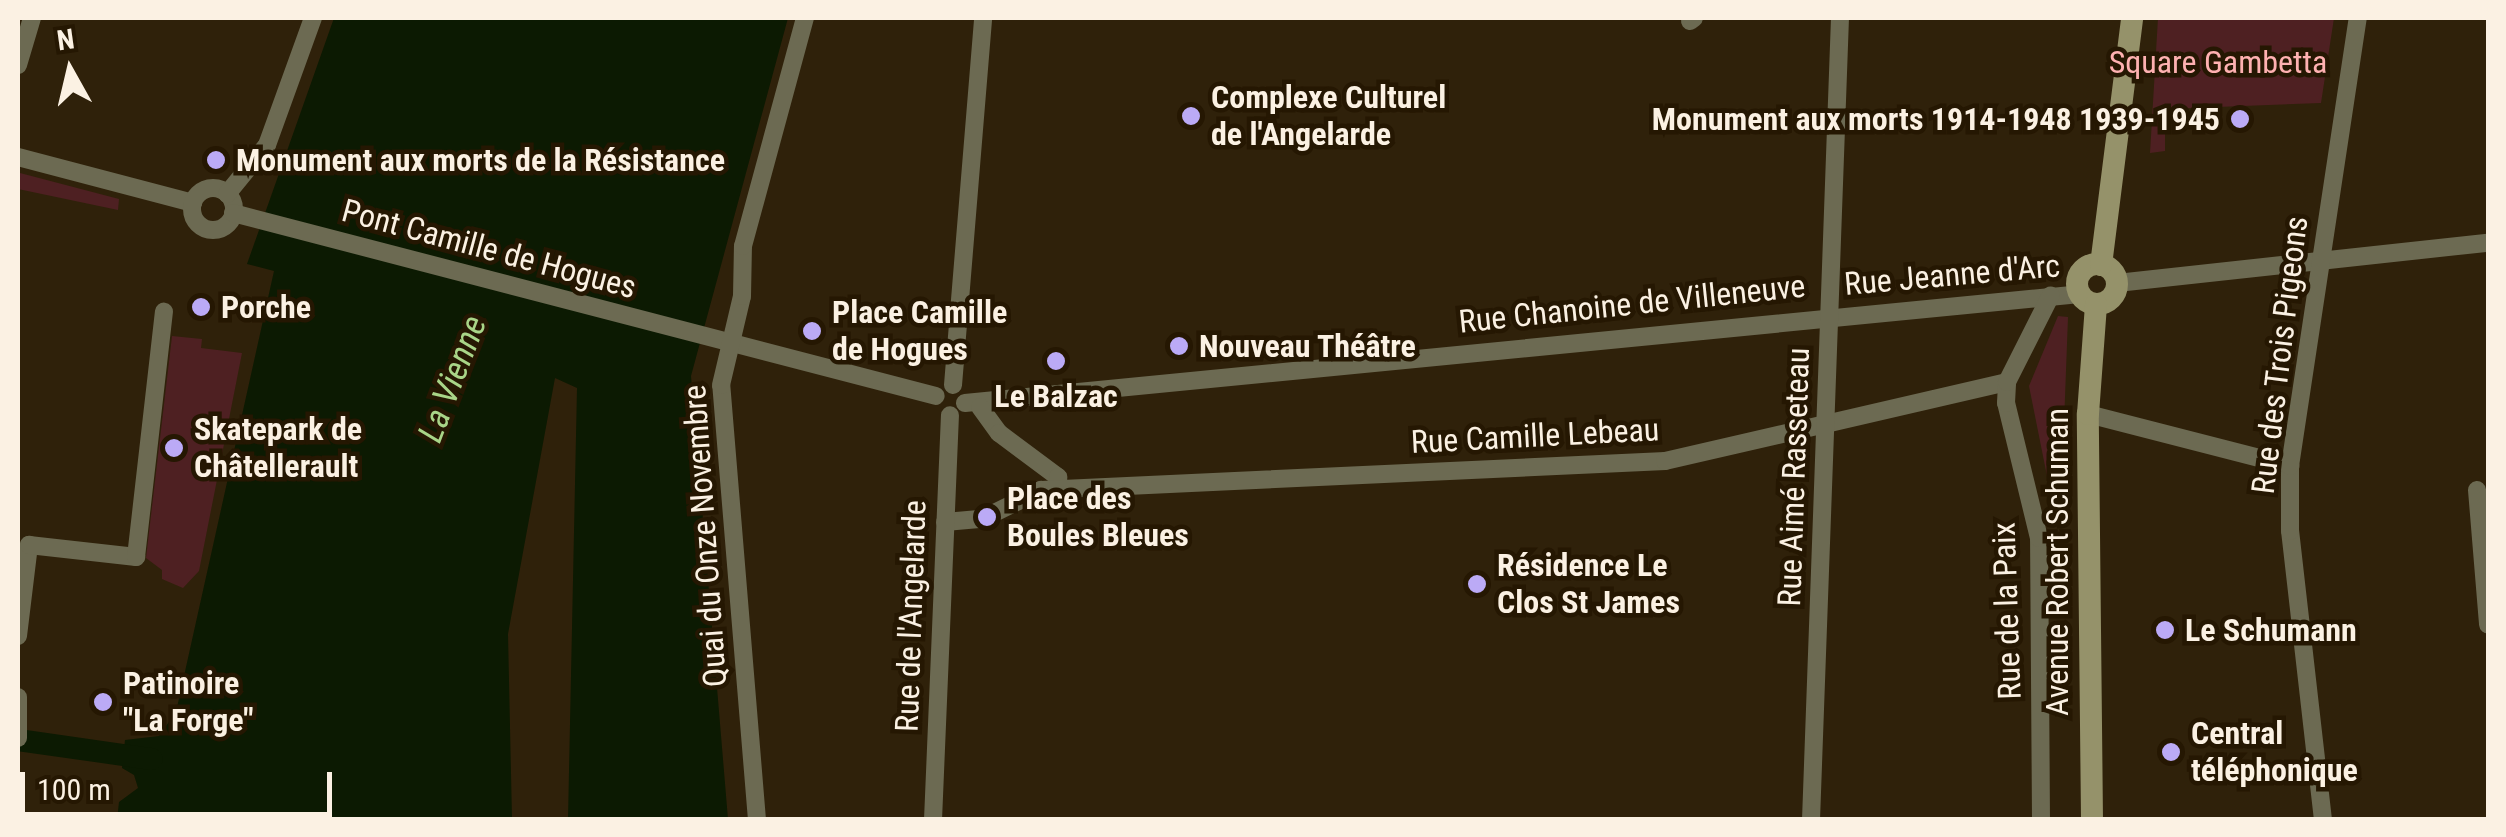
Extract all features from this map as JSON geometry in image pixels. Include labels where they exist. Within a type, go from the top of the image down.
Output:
[{"type":"main road","points":[[2101,265],[2080,276],[2088,299],[2109,301],[2117,283],[2101,265],[2132,18]]},
{"type":"main road","name":"Avenue Robert Schuman","points":[[2088,299],[2092,820]]},
{"type":"street","points":[[18,66],[32,18]]},
{"type":"street","points":[[227,194],[266,145],[313,18]]},
{"type":"street","name":"Quai du Onze Novembre","points":[[757,820],[722,401],[742,296],[743,246],[805,18]]},
{"type":"street","points":[[945,522],[982,519],[1050,490],[1058,477],[965,408],[953,385],[984,18]]},
{"type":"street","name":"Rue Aimé Rasseteau","points":[[1811,820],[1840,18]]},
{"type":"street","name":"Rue des Trois Pigeons","points":[[2323,820],[2291,545],[2290,466],[2358,18]]},
{"type":"street","points":[[18,158],[193,203]]},
{"type":"street","points":[[208,189],[227,194],[233,213],[227,224],[208,229],[193,216],[193,203],[208,189]]},
{"type":"street","name":"Pont Camille de Hogues","points":[[233,213],[730,343]]},
{"type":"street","points":[[2117,283],[2488,243]]},
{"type":"street","points":[[2007,382],[2051,294]]},
{"type":"street","name":"Rue Jeanne d'Arc","points":[[1830,315],[2051,294],[2088,299]]},
{"type":"street","points":[[18,636],[23,544],[136,557],[164,312]]},
{"type":"street","name":"Rue Chanoine de Villeneuve","points":[[965,408],[1020,395],[1830,315]]},
{"type":"street","points":[[730,343],[936,396],[953,385]]},
{"type":"street","name":"Rue Camille Lebeau","points":[[1050,490],[1666,461],[2007,382]]},
{"type":"street","name":"Rue de la Paix","points":[[2007,382],[2006,403],[2040,538],[2041,820]]},
{"type":"street","points":[[936,396],[938,409],[965,408]]},
{"type":"street","name":"Rue de l'Angelarde","points":[[934,820],[945,522],[965,408]]},
{"type":"street","points":[[2088,414],[2290,466]]},
{"type":"street","points":[[2476,490],[2488,625]]},
{"type":"street","points":[[18,697],[18,729]]},
{"type":"green space","name":"Square Gambetta","points":[[2158,18],[2334,18],[2321,103],[2165,109],[2165,151],[2150,153]]},
{"type":"green space","points":[[20,173],[119,199],[118,210],[18,189]]},
{"type":"green space","points":[[2058,316],[2068,317],[2061,504],[2053,506],[2029,386]]},
{"type":"green space","name":"Skatepark de Châtellerault","points":[[172,336],[202,339],[201,348],[242,353],[199,571],[183,588],[162,579],[162,570],[146,558]]},
{"type":"water","name":"La Vienne","points":[[334,18],[788,18],[691,376],[728,819],[568,819],[577,388],[555,378],[508,634],[512,819],[117,820],[119,802],[138,788],[134,775],[122,768],[125,740],[159,736],[176,712],[274,271],[247,264]]},
{"type":"waterway","points":[[18,740],[152,759]]},
{"type":"place","name":"Complexe Culturel de l'Angelarde","points":[[1191,116]]},
{"type":"place","name":"Monument aux morts 1914-1948 1939-1945","points":[[2240,119]]},
{"type":"place","name":"Monument aux morts de la Résistance","points":[[216,160]]},
{"type":"place","name":"Porche","points":[[201,307]]},
{"type":"place","name":"Place Camille de Hogues","points":[[812,331]]},
{"type":"place","name":"Nouveau Théâtre","points":[[1179,346]]},
{"type":"place","name":"Le Balzac","points":[[1056,361]]},
{"type":"place","name":"Skatepark de Châtellerault","points":[[174,448]]},
{"type":"place","name":"Place des Boules Bleues","points":[[987,517]]},
{"type":"place","name":"Résidence Le Clos St James","points":[[1477,584]]},
{"type":"place","name":"Le Schumann","points":[[2165,630]]},
{"type":"place","name":"Patinoire \"La Forge\"","points":[[103,702]]},
{"type":"place","name":"Central téléphonique","points":[[2171,752]]}]
